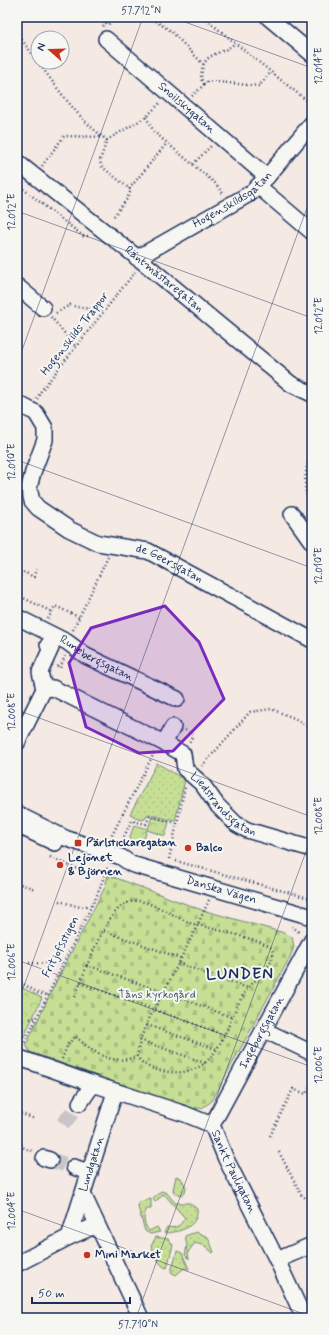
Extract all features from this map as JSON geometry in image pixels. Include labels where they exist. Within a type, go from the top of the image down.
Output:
[{"type":"street","points":[[268,17],[312,54]]},
{"type":"street","name":"Snoilskygatan","points":[[106,39],[219,137],[312,232]]},
{"type":"street","name":"Hogenskildsgatan","points":[[137,264],[251,193],[312,123]]},
{"type":"street","name":"Räntmästaregatan","points":[[17,162],[137,264],[291,384],[312,394]]},
{"type":"street","points":[[17,286],[47,312]]},
{"type":"street","points":[[17,403],[33,411]]},
{"type":"street","name":"de Geersgatan","points":[[33,411],[40,418],[46,434],[43,447],[33,472],[29,493],[32,501],[38,508],[53,519],[98,543],[148,551],[312,640]]},
{"type":"street","points":[[292,514],[312,542]]},
{"type":"street","name":"Runebergsgatan","points":[[17,617],[67,642],[86,656],[177,700]]},
{"type":"street","points":[[17,743],[44,688],[40,672],[51,648],[48,645]]},
{"type":"street","name":"Liedstrandsgatan","points":[[44,688],[54,688],[161,741],[183,754],[185,769],[202,784],[217,805],[236,824],[248,830],[312,849]]},
{"type":"street","points":[[161,741],[173,727]]},
{"type":"street","name":"Danska Vägen","points":[[17,814],[65,838],[121,857],[131,864],[312,916]]},
{"type":"street","name":"Danska Vägen","points":[[17,825],[108,868],[131,864]]},
{"type":"street","name":"Ingeborgsgatan","points":[[212,1125],[312,940]]},
{"type":"street","points":[[264,1030],[312,1053]]},
{"type":"street","name":"Sankt Pauligatan","points":[[17,1057],[115,1092],[185,1114],[212,1125],[226,1159],[277,1260],[304,1318]]},
{"type":"street","points":[[80,1104],[93,1084]]},
{"type":"street","name":"Lundgatan","points":[[69,1238],[115,1092]]},
{"type":"street","points":[[74,1168],[90,1173]]},
{"type":"street","points":[[83,1194],[141,1318]]},
{"type":"street","points":[[17,1264],[98,1225]]},
{"type":"street","points":[[277,1260],[312,1245]]},
{"type":"path","points":[[140,17],[147,21],[153,18],[171,31],[204,64]]},
{"type":"path","points":[[203,17],[312,105]]},
{"type":"path","points":[[17,33],[30,51]]},
{"type":"path","points":[[204,84],[201,79],[204,64],[214,54],[227,50],[235,44]]},
{"type":"path","points":[[44,70],[80,115],[107,140]]},
{"type":"path","points":[[183,105],[204,84],[213,81],[259,86],[271,72]]},
{"type":"path","points":[[113,217],[129,196],[131,190],[101,166],[100,160],[107,140],[146,117],[168,94]]},
{"type":"path","points":[[146,117],[154,132],[193,164],[221,190]]},
{"type":"path","points":[[34,176],[64,136],[103,137]]},
{"type":"path","points":[[193,164],[219,137]]},
{"type":"path","points":[[129,189],[167,143]]},
{"type":"path","name":"Hogenskilds Trappor","points":[[33,411],[41,391],[104,312],[137,264]]},
{"type":"path","points":[[47,312],[70,305],[85,310],[94,309],[104,312]]},
{"type":"path","points":[[62,329],[76,347]]},
{"type":"path","points":[[312,452],[306,466],[308,500],[312,506]]},
{"type":"path","points":[[67,642],[112,546]]},
{"type":"path","points":[[17,581],[19,574],[24,572],[34,577],[36,568]]},
{"type":"path","points":[[17,595],[52,612]]},
{"type":"path","points":[[43,630],[55,606],[79,617]]},
{"type":"path","points":[[202,765],[250,712],[272,709],[294,718],[312,729]]},
{"type":"path","points":[[109,842],[161,741]]},
{"type":"path","points":[[168,859],[185,786]]},
{"type":"path","points":[[121,844],[131,821],[146,824],[150,816],[176,823]]},
{"type":"path","points":[[105,840],[127,846]]},
{"type":"path","points":[[46,855],[64,864],[96,874],[108,868]]},
{"type":"path","points":[[164,858],[312,899]]},
{"type":"path","name":"Fritjofsstigen","points":[[17,1057],[92,904],[108,868]]},
{"type":"path","points":[[17,883],[34,890]]},
{"type":"path","points":[[75,997],[87,966],[114,913],[122,906],[130,902],[137,901],[198,925],[263,943],[273,950],[274,956],[270,964],[248,988],[225,1035],[216,1050],[205,1063],[194,1070],[179,1074],[154,1069],[140,1061],[137,1056],[140,1040],[153,1010],[198,925],[209,899]]},
{"type":"path","points":[[59,901],[80,907],[92,904]]},
{"type":"path","points":[[104,931],[180,958]]},
{"type":"path","points":[[29,962],[55,964],[63,962]]},
{"type":"path","points":[[178,963],[248,988]]},
{"type":"path","points":[[87,966],[233,1018]]},
{"type":"path","points":[[17,980],[38,993],[47,995]]},
{"type":"path","points":[[80,983],[225,1035]]},
{"type":"path","points":[[17,989],[22,984]]},
{"type":"path","points":[[17,1009],[20,1012],[22,1020],[17,1028]]},
{"type":"path","points":[[22,1020],[35,1018]]},
{"type":"path","points":[[147,1024],[216,1050]]},
{"type":"path","points":[[61,1062],[68,1046],[75,1036],[97,1053],[109,1059],[129,1060],[137,1056]]},
{"type":"path","points":[[140,1040],[205,1063]]},
{"type":"path","points":[[270,1136],[293,1089],[306,1094],[312,1082]]},
{"type":"path","points":[[17,1112],[35,1119]]},
{"type":"path","points":[[17,1129],[22,1147],[34,1152],[42,1158]]},
{"type":"path","points":[[279,1152],[302,1196],[312,1201]]},
{"type":"path","points":[[17,1206],[22,1214]]},
{"type":"highlighted area","points":[[165,606],[199,642],[224,699],[173,751],[139,753],[86,727],[69,663],[91,628]]},
{"type":"green space","points":[[157,763],[185,780],[175,821],[148,814],[145,819],[140,820],[130,814]]},
{"type":"green space","points":[[152,817],[169,822],[165,836],[147,830],[142,845],[131,841],[130,837],[134,825],[148,829]]},
{"type":"green space","name":"Tåns kyrkogård","points":[[108,875],[202,910],[281,932],[292,937],[294,947],[290,957],[212,1101],[202,1108],[191,1109],[30,1052],[26,1045],[56,982],[105,887]]},
{"type":"green space","points":[[17,985],[42,998],[19,1047],[17,1046]]},
{"type":"green space","points":[[176,1176],[181,1178],[186,1187],[185,1192],[181,1195],[175,1194],[173,1190]]},
{"type":"green space","points":[[161,1191],[167,1193],[175,1203],[190,1203],[197,1209],[197,1215],[191,1225],[175,1232],[164,1233],[167,1227],[173,1228],[178,1226],[185,1218],[164,1194],[155,1202],[153,1198]]},
{"type":"green space","points":[[151,1199],[151,1209],[147,1209],[144,1215],[145,1223],[149,1231],[157,1227],[160,1232],[150,1234],[145,1231],[138,1207],[139,1202]]},
{"type":"green space","points":[[196,1232],[208,1237],[214,1252],[213,1253],[205,1246],[195,1243],[188,1252],[189,1259],[185,1255],[187,1246],[185,1236]]},
{"type":"green space","points":[[156,1237],[168,1239],[173,1245],[167,1268],[161,1265],[151,1246]]},
{"type":"green space","points":[[177,1251],[182,1253],[189,1269],[184,1268],[176,1275],[171,1272]]},
{"type":"tunnel","points":[[63,1124],[80,1103]]},
{"type":"tunnel","points":[[50,1160],[74,1167]]},
{"type":"place","name":"Pärlstickaregatan","points":[[78,843]]},
{"type":"place","name":"Balco","points":[[188,848]]},
{"type":"place","name":"Lejonet & Björnen","points":[[60,865]]},
{"type":"place","name":"Mini Market","points":[[87,1255]]},
{"type":"district","name":"LUNDEN","points":[[240,974]]}]
